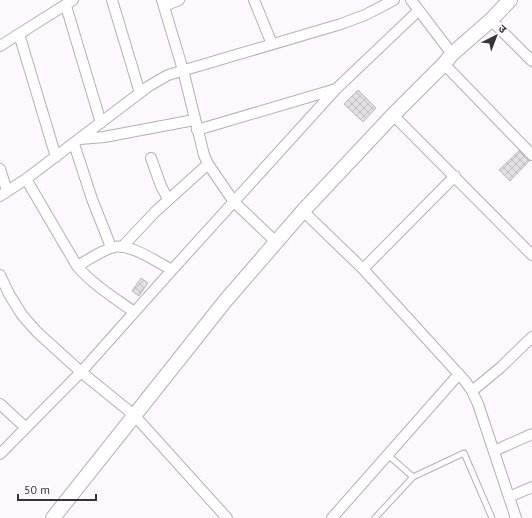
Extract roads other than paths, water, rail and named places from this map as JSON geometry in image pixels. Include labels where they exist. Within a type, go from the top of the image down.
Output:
[{"type":"street","points":[[112,0],[140,93]]},
{"type":"street","points":[[179,0],[163,3],[183,70],[204,155],[208,164],[234,202],[276,242]]},
{"type":"street","points":[[254,0],[272,44]]},
{"type":"street","points":[[0,169],[4,193],[56,157],[140,93],[168,75],[340,24],[366,15],[394,0]]},
{"type":"street","points":[[411,0],[448,59],[532,155]]},
{"type":"street","points":[[53,518],[226,300],[303,211],[393,115],[448,59],[491,20],[510,0]]},
{"type":"street","points":[[0,46],[70,2],[101,123]]},
{"type":"street","points":[[0,454],[25,427],[82,372],[134,312],[336,89],[418,11]]},
{"type":"street","points":[[491,20],[532,61]]},
{"type":"street","points":[[19,34],[56,157]]},
{"type":"street","points":[[77,141],[196,125],[336,89]]},
{"type":"street","points":[[393,115],[532,255]]},
{"type":"street","points":[[77,141],[92,199],[111,247]]},
{"type":"street","points":[[151,158],[158,179],[168,199]]},
{"type":"street","points":[[123,246],[154,212],[208,164]]},
{"type":"street","points":[[363,269],[455,176]]},
{"type":"street","points":[[26,179],[85,276],[134,312]]},
{"type":"street","points":[[303,211],[363,269],[459,374],[472,391],[516,518]]},
{"type":"street","points":[[78,266],[111,247],[123,246],[172,270]]},
{"type":"street","points":[[0,275],[9,294],[22,315],[37,332],[134,415],[227,518]]},
{"type":"street","points":[[472,391],[491,377],[532,337]]},
{"type":"street","points":[[332,518],[459,374]]},
{"type":"street","points":[[0,404],[25,427]]},
{"type":"street","points":[[494,451],[532,434]]},
{"type":"street","points":[[509,497],[532,487]]},
{"type":"lane","points":[[375,518],[413,477],[464,453],[492,518]]},
{"type":"lane","points":[[388,455],[413,477]]}]
